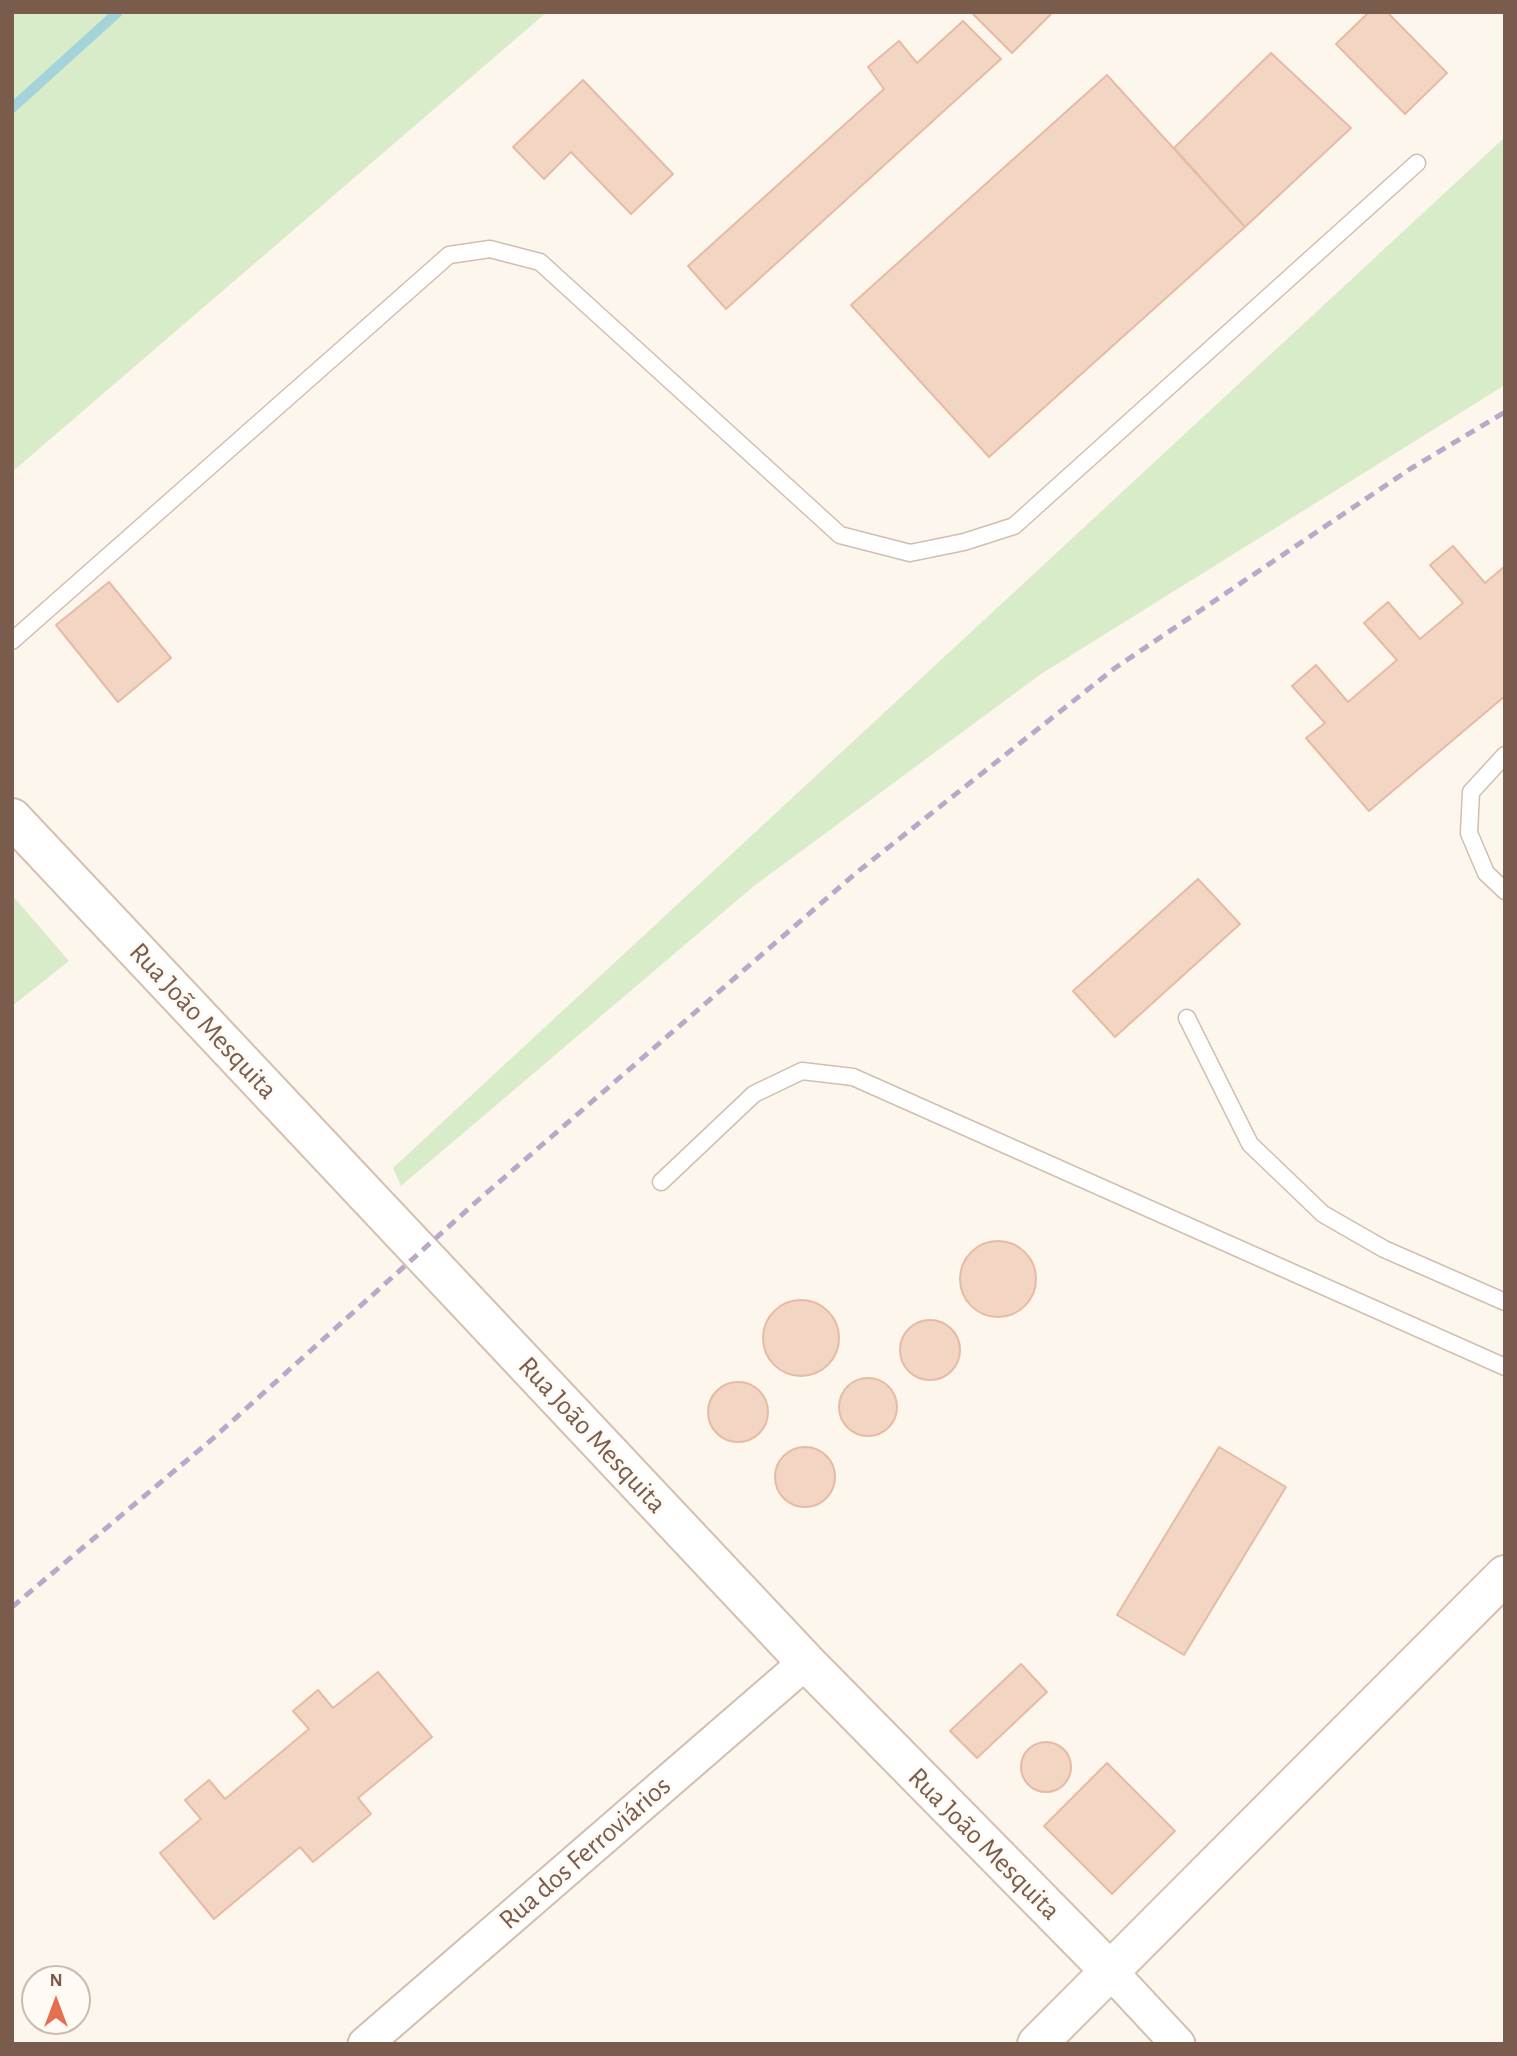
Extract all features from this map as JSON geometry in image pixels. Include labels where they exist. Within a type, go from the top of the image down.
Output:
[{"type":"street","name":"Rua João Mesquita","points":[[12,818],[806,1662],[1110,1971],[1178,2044]]},
{"type":"street","points":[[1037,2044],[1501,1588]]},
{"type":"street","name":"Rua dos Ferroviários","points":[[365,2044],[806,1662]]},
{"type":"lane","points":[[12,641],[449,255],[491,249],[540,262],[840,535],[910,553],[964,542],[1013,526],[1417,163]]},
{"type":"lane","points":[[1505,755],[1471,792],[1469,833],[1486,873],[1505,891]]},
{"type":"lane","points":[[1187,1018],[1250,1144],[1322,1214],[1384,1249],[1505,1302]]},
{"type":"lane","points":[[662,1182],[754,1094],[802,1071],[853,1077],[1505,1367]]},
{"type":"green space","points":[[12,12],[547,12],[12,472]]},
{"type":"green space","points":[[1505,137],[1505,385],[1041,674],[754,886],[401,1186],[393,1168]]},
{"type":"green space","points":[[12,895],[69,961],[12,1006]]},
{"type":"building","points":[[971,12],[1053,12],[1012,53]]},
{"type":"building","points":[[1369,12],[1387,12],[1447,73],[1405,114],[1336,44]]},
{"type":"building","points":[[963,21],[1001,59],[726,309],[688,266],[884,89],[868,67],[899,41],[917,63]]},
{"type":"building","points":[[1271,53],[1351,128],[1245,227],[1174,148]]},
{"type":"building","points":[[1107,75],[1245,227],[989,457],[851,305]]},
{"type":"building","points":[[583,80],[673,174],[631,214],[571,152],[544,179],[513,147]]},
{"type":"building","points":[[1453,546],[1485,583],[1505,566],[1505,696],[1369,811],[1306,738],[1325,723],[1292,686],[1316,665],[1348,702],[1397,660],[1364,623],[1388,602],[1420,639],[1463,603],[1430,565]]},
{"type":"building","points":[[109,582],[171,658],[118,702],[56,625]]},
{"type":"building","points":[[1198,879],[1240,924],[1115,1037],[1073,991]]},
{"type":"building","points":[[998,1241],[1012,1244],[1025,1252],[1033,1265],[1036,1279],[1033,1293],[1025,1306],[1012,1314],[998,1317],[984,1314],[971,1306],[963,1293],[960,1279],[963,1265],[971,1252],[984,1244]]},
{"type":"building","points":[[801,1300],[816,1303],[828,1311],[836,1323],[839,1338],[836,1353],[828,1365],[816,1373],[801,1376],[786,1373],[774,1365],[766,1353],[763,1338],[766,1323],[774,1311],[786,1303]]},
{"type":"building","points":[[924,1320],[936,1320],[955,1333],[960,1350],[958,1362],[947,1375],[936,1380],[924,1380],[905,1367],[900,1356],[900,1344],[913,1325]]},
{"type":"building","points":[[868,1378],[879,1380],[892,1391],[897,1407],[895,1418],[884,1431],[868,1436],[857,1434],[844,1423],[839,1407],[841,1396],[852,1383]]},
{"type":"building","points":[[738,1382],[755,1387],[763,1395],[768,1412],[763,1429],[755,1437],[738,1442],[721,1437],[713,1429],[708,1412],[713,1395],[721,1387]]},
{"type":"building","points":[[799,1447],[811,1447],[830,1460],[835,1477],[833,1489],[822,1502],[811,1507],[799,1507],[780,1494],[775,1483],[775,1471],[788,1452]]},
{"type":"building","points":[[1219,1447],[1286,1487],[1184,1655],[1117,1615]]},
{"type":"building","points":[[1021,1664],[1047,1692],[977,1758],[950,1731]]},
{"type":"building","points":[[378,1672],[432,1737],[358,1798],[371,1814],[313,1862],[300,1847],[214,1919],[160,1853],[201,1819],[185,1800],[209,1780],[225,1799],[309,1729],[293,1711],[318,1690],[333,1708]]},
{"type":"building","points":[[1046,1742],[1064,1749],[1071,1767],[1064,1785],[1046,1792],[1028,1785],[1021,1767],[1028,1749]]},
{"type":"building","points":[[1107,1763],[1175,1831],[1112,1894],[1044,1826]]},
{"type":"waterway","points":[[12,108],[118,12]]},
{"type":"railway","points":[[12,1607],[210,1441],[476,1202],[856,873],[1115,668],[1410,469],[1505,412]]}]
